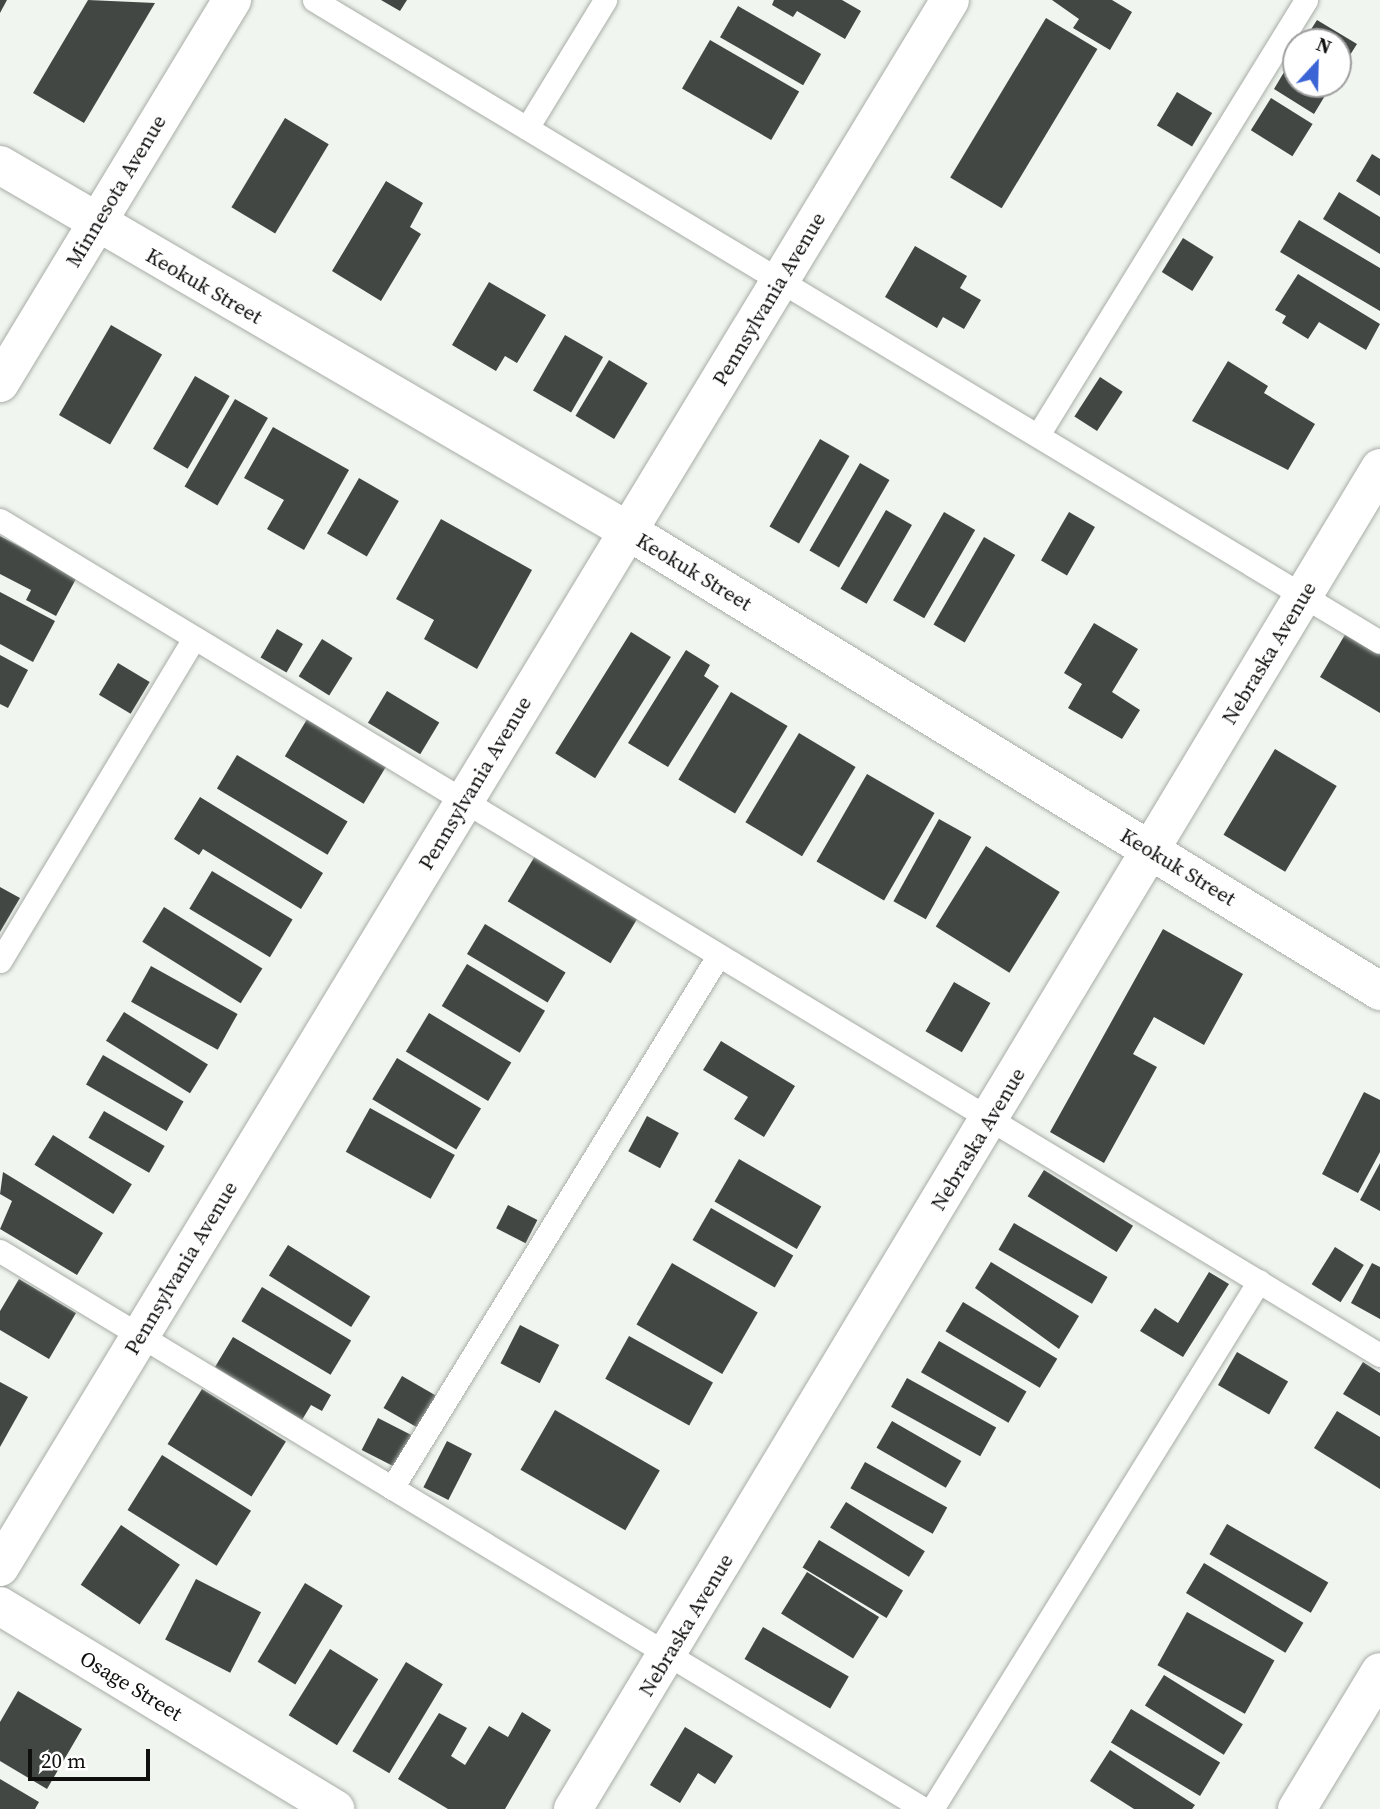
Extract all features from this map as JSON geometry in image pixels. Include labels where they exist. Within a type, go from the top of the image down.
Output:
[{"type":"street","name":"Minnesota Avenue","points":[[0,383],[232,0]]},
{"type":"street","name":"Pennsylvania Avenue","points":[[0,1567],[950,0]]},
{"type":"street","name":"Keokuk Street","points":[[0,165],[628,531],[1380,991]]},
{"type":"street","name":"Nebraska Avenue","points":[[573,1809],[1152,852],[1380,468]]},
{"type":"street","name":"Osage Street","points":[[0,1606],[335,1809]]},
{"type":"street","points":[[1297,1809],[1380,1672]]},
{"type":"lane","points":[[314,0],[1380,642]]},
{"type":"lane","points":[[527,128],[605,0]]},
{"type":"lane","points":[[1038,435],[1306,0]]},
{"type":"lane","points":[[0,520],[1380,1355]]},
{"type":"lane","points":[[0,961],[194,638]]},
{"type":"lane","points":[[393,1488],[718,956]]},
{"type":"lane","points":[[0,1251],[924,1809]]},
{"type":"lane","points":[[932,1809],[1259,1281]]},
{"type":"building","points":[[0,0],[7,0],[0,13]]},
{"type":"building","points":[[88,0],[155,3],[84,123],[33,93]]},
{"type":"building","points":[[381,0],[407,0],[400,11]]},
{"type":"building","points":[[774,0],[842,0],[861,11],[845,39],[797,11],[793,17],[772,5]]},
{"type":"building","points":[[1052,0],[1112,0],[1132,12],[1110,50],[1073,28],[1079,19]]},
{"type":"building","points":[[738,6],[821,54],[803,85],[720,37]]},
{"type":"building","points":[[1046,18],[1097,49],[1002,208],[950,177]]},
{"type":"building","points":[[1317,20],[1330,28],[1312,28]]},
{"type":"building","points":[[710,40],[799,92],[771,140],[682,88]]},
{"type":"building","points":[[1282,76],[1282,94],[1274,89]]},
{"type":"building","points":[[1177,92],[1212,113],[1192,147],[1157,125]]},
{"type":"building","points":[[1271,98],[1313,124],[1292,156],[1251,130]]},
{"type":"building","points":[[1288,98],[1324,98],[1314,114]]},
{"type":"building","points":[[285,118],[329,144],[275,233],[231,207]]},
{"type":"building","points":[[1372,154],[1380,159],[1380,196],[1356,181]]},
{"type":"building","points":[[386,181],[423,203],[410,227],[421,234],[381,301],[332,271]]},
{"type":"building","points":[[1339,192],[1380,217],[1380,254],[1323,219]]},
{"type":"building","points":[[1299,220],[1380,268],[1380,311],[1280,252]]},
{"type":"building","points":[[1183,238],[1214,257],[1192,291],[1162,272]]},
{"type":"building","points":[[915,246],[967,276],[960,288],[981,300],[964,329],[943,317],[937,328],[885,297]]},
{"type":"building","points":[[1298,274],[1380,324],[1366,350],[1319,322],[1308,339],[1282,323],[1286,316],[1275,310]]},
{"type":"building","points":[[489,282],[546,315],[517,363],[505,356],[496,371],[452,345]]},
{"type":"building","points":[[111,325],[162,354],[110,445],[59,415]]},
{"type":"building","points":[[565,335],[603,357],[571,412],[533,390]]},
{"type":"building","points":[[609,360],[648,383],[614,439],[576,416]]},
{"type":"building","points":[[1228,361],[1268,386],[1264,393],[1315,424],[1288,470],[1192,421]]},
{"type":"building","points":[[195,376],[230,396],[188,469],[153,449]]},
{"type":"building","points":[[1100,377],[1123,392],[1097,431],[1074,416]]},
{"type":"building","points":[[235,399],[268,418],[217,505],[184,486]]},
{"type":"building","points":[[273,427],[349,470],[304,550],[267,529],[284,500],[244,478]]},
{"type":"building","points":[[820,439],[849,456],[799,543],[770,526]]},
{"type":"building","points":[[860,463],[889,480],[839,567],[810,550]]},
{"type":"building","points":[[359,478],[399,501],[367,556],[327,533]]},
{"type":"building","points":[[886,510],[912,525],[866,604],[840,589]]},
{"type":"building","points":[[944,512],[975,530],[924,618],[893,600]]},
{"type":"building","points":[[1069,512],[1095,527],[1067,575],[1041,560]]},
{"type":"building","points":[[441,519],[532,570],[477,669],[424,639],[434,620],[396,599]]},
{"type":"building","points":[[0,536],[77,577],[56,616],[26,600],[31,590],[0,574]]},
{"type":"building","points":[[984,537],[1015,555],[965,642],[934,624]]},
{"type":"building","points":[[0,592],[55,621],[33,662],[0,644]]},
{"type":"building","points":[[1094,623],[1138,649],[1112,692],[1140,710],[1122,739],[1068,708],[1082,684],[1064,673]]},
{"type":"building","points":[[277,629],[303,644],[286,673],[260,658]]},
{"type":"building","points":[[631,632],[671,657],[595,778],[555,753]]},
{"type":"building","points":[[1346,633],[1380,653],[1380,713],[1320,677]]},
{"type":"building","points":[[322,639],[353,658],[329,695],[299,676]]},
{"type":"building","points":[[686,650],[710,665],[704,676],[719,686],[668,767],[628,743]]},
{"type":"building","points":[[0,655],[28,670],[8,708],[0,704]]},
{"type":"building","points":[[118,663],[150,682],[131,714],[99,695]]},
{"type":"building","points":[[387,691],[439,722],[420,754],[368,723]]},
{"type":"building","points":[[731,692],[788,726],[735,813],[678,779]]},
{"type":"building","points":[[309,716],[388,763],[364,804],[285,756]]},
{"type":"building","points":[[799,733],[856,767],[802,856],[745,822]]},
{"type":"building","points":[[1275,749],[1337,786],[1285,872],[1223,835]]},
{"type":"building","points":[[237,755],[348,821],[327,855],[217,788]]},
{"type":"building","points":[[867,774],[935,813],[884,900],[816,861]]},
{"type":"building","points":[[200,797],[323,873],[301,909],[203,849],[199,855],[174,839]]},
{"type":"building","points":[[939,819],[971,837],[926,919],[893,901]]},
{"type":"building","points":[[986,846],[1060,892],[1009,973],[936,927]]},
{"type":"building","points":[[535,856],[638,918],[611,963],[508,901]]},
{"type":"building","points":[[212,871],[293,919],[270,957],[189,909]]},
{"type":"building","points":[[0,887],[20,898],[0,932]]},
{"type":"building","points":[[164,907],[262,968],[241,1003],[142,942]]},
{"type":"building","points":[[485,924],[566,972],[548,1002],[467,954]]},
{"type":"building","points":[[1163,929],[1243,974],[1204,1045],[1154,1017],[1133,1054],[1157,1067],[1104,1163],[1050,1132]]},
{"type":"building","points":[[467,964],[545,1011],[520,1053],[442,1006]]},
{"type":"building","points":[[151,966],[238,1014],[218,1050],[131,1002]]},
{"type":"building","points":[[954,982],[990,1003],[962,1052],[926,1031]]},
{"type":"building","points":[[124,1012],[208,1064],[190,1093],[106,1041]]},
{"type":"building","points":[[429,1013],[511,1062],[488,1101],[406,1052]]},
{"type":"building","points":[[721,1041],[795,1086],[764,1137],[734,1119],[748,1097],[703,1070]]},
{"type":"building","points":[[103,1055],[184,1102],[167,1131],[86,1084]]},
{"type":"building","points":[[397,1058],[481,1108],[456,1150],[372,1099]]},
{"type":"building","points":[[1364,1092],[1380,1100],[1380,1152],[1358,1193],[1322,1174]]},
{"type":"building","points":[[370,1108],[455,1155],[431,1199],[346,1152]]},
{"type":"building","points":[[104,1111],[165,1146],[149,1173],[89,1138]]},
{"type":"building","points":[[647,1116],[679,1133],[660,1168],[628,1151]]},
{"type":"building","points":[[53,1135],[132,1184],[113,1214],[34,1165]]},
{"type":"building","points":[[739,1159],[821,1206],[797,1249],[714,1201]]},
{"type":"building","points":[[1380,1163],[1380,1211],[1360,1200]]},
{"type":"building","points":[[1044,1170],[1133,1226],[1117,1252],[1028,1196]]},
{"type":"building","points":[[3,1172],[103,1233],[77,1275],[0,1229],[12,1201],[0,1194]]},
{"type":"building","points":[[508,1205],[537,1220],[526,1243],[496,1228]]},
{"type":"building","points":[[711,1208],[793,1256],[775,1288],[692,1240]]},
{"type":"building","points":[[1014,1223],[1108,1277],[1092,1304],[998,1250]]},
{"type":"building","points":[[288,1245],[370,1296],[351,1327],[269,1276]]},
{"type":"building","points":[[1335,1247],[1364,1265],[1341,1302],[1312,1284]]},
{"type":"building","points":[[991,1262],[1079,1316],[1059,1349],[975,1288]]},
{"type":"building","points":[[672,1263],[758,1312],[722,1374],[636,1324]]},
{"type":"building","points":[[1372,1263],[1380,1267],[1380,1319],[1351,1303]]},
{"type":"building","points":[[1209,1272],[1229,1284],[1183,1357],[1140,1331],[1155,1308],[1178,1323]]},
{"type":"building","points":[[19,1279],[76,1313],[49,1359],[0,1330],[0,1311]]},
{"type":"building","points":[[262,1287],[351,1341],[331,1375],[241,1321]]},
{"type":"building","points":[[963,1302],[1057,1359],[1040,1388],[945,1331]]},
{"type":"building","points":[[520,1325],[559,1345],[540,1383],[500,1363]]},
{"type":"building","points":[[629,1336],[713,1383],[689,1425],[605,1379]]},
{"type":"building","points":[[233,1337],[331,1395],[322,1411],[311,1405],[302,1420],[215,1367]]},
{"type":"building","points":[[939,1341],[1026,1391],[1008,1423],[921,1372]]},
{"type":"building","points":[[1237,1352],[1288,1382],[1269,1414],[1218,1385]]},
{"type":"building","points":[[1363,1362],[1380,1373],[1380,1416],[1343,1394]]},
{"type":"building","points":[[402,1376],[438,1397],[420,1429],[384,1408]]},
{"type":"building","points":[[907,1378],[996,1427],[980,1456],[891,1407]]},
{"type":"building","points":[[0,1382],[28,1397],[0,1447]]},
{"type":"building","points":[[202,1389],[286,1441],[252,1497],[168,1444]]},
{"type":"building","points":[[555,1410],[660,1470],[625,1530],[520,1470]]},
{"type":"building","points":[[1337,1411],[1380,1437],[1380,1489],[1314,1448]]},
{"type":"building","points":[[378,1418],[413,1436],[396,1468],[362,1450]]},
{"type":"building","points":[[892,1421],[961,1461],[946,1488],[876,1448]]},
{"type":"building","points":[[447,1441],[472,1454],[448,1500],[423,1487]]},
{"type":"building","points":[[162,1455],[251,1511],[217,1566],[128,1510]]},
{"type":"building","points":[[865,1462],[947,1508],[933,1534],[850,1488]]},
{"type":"building","points":[[846,1502],[925,1551],[909,1577],[830,1527]]},
{"type":"building","points":[[1227,1524],[1328,1582],[1311,1613],[1210,1554]]},
{"type":"building","points":[[121,1525],[180,1565],[140,1624],[81,1585]]},
{"type":"building","points":[[819,1540],[903,1590],[887,1618],[803,1567]]},
{"type":"building","points":[[1204,1563],[1303,1623],[1285,1653],[1186,1593]]},
{"type":"building","points":[[807,1572],[879,1617],[853,1659],[781,1614]]},
{"type":"building","points":[[196,1579],[261,1612],[230,1673],[165,1640]]},
{"type":"building","points":[[305,1583],[343,1606],[295,1685],[258,1662]]},
{"type":"building","points":[[1187,1612],[1274,1660],[1245,1714],[1157,1665]]},
{"type":"building","points":[[763,1627],[849,1676],[830,1709],[744,1659]]},
{"type":"building","points":[[330,1649],[378,1679],[337,1745],[289,1715]]},
{"type":"building","points":[[406,1662],[443,1684],[389,1773],[352,1751]]},
{"type":"building","points":[[1164,1675],[1243,1724],[1224,1755],[1145,1706]]},
{"type":"building","points":[[18,1691],[82,1729],[47,1789],[0,1761],[0,1722]]},
{"type":"building","points":[[1131,1709],[1220,1763],[1200,1796],[1111,1742]]},
{"type":"building","points":[[522,1712],[551,1730],[505,1809],[448,1809],[398,1779],[439,1713],[467,1728],[451,1756],[465,1765],[489,1726],[508,1737]]},
{"type":"building","points":[[685,1727],[733,1756],[715,1784],[698,1773],[680,1803],[650,1785]]},
{"type":"building","points":[[1110,1750],[1195,1805],[1192,1809],[1134,1809],[1090,1781]]},
{"type":"building","points":[[0,1779],[39,1802],[35,1809],[0,1809]]}]
